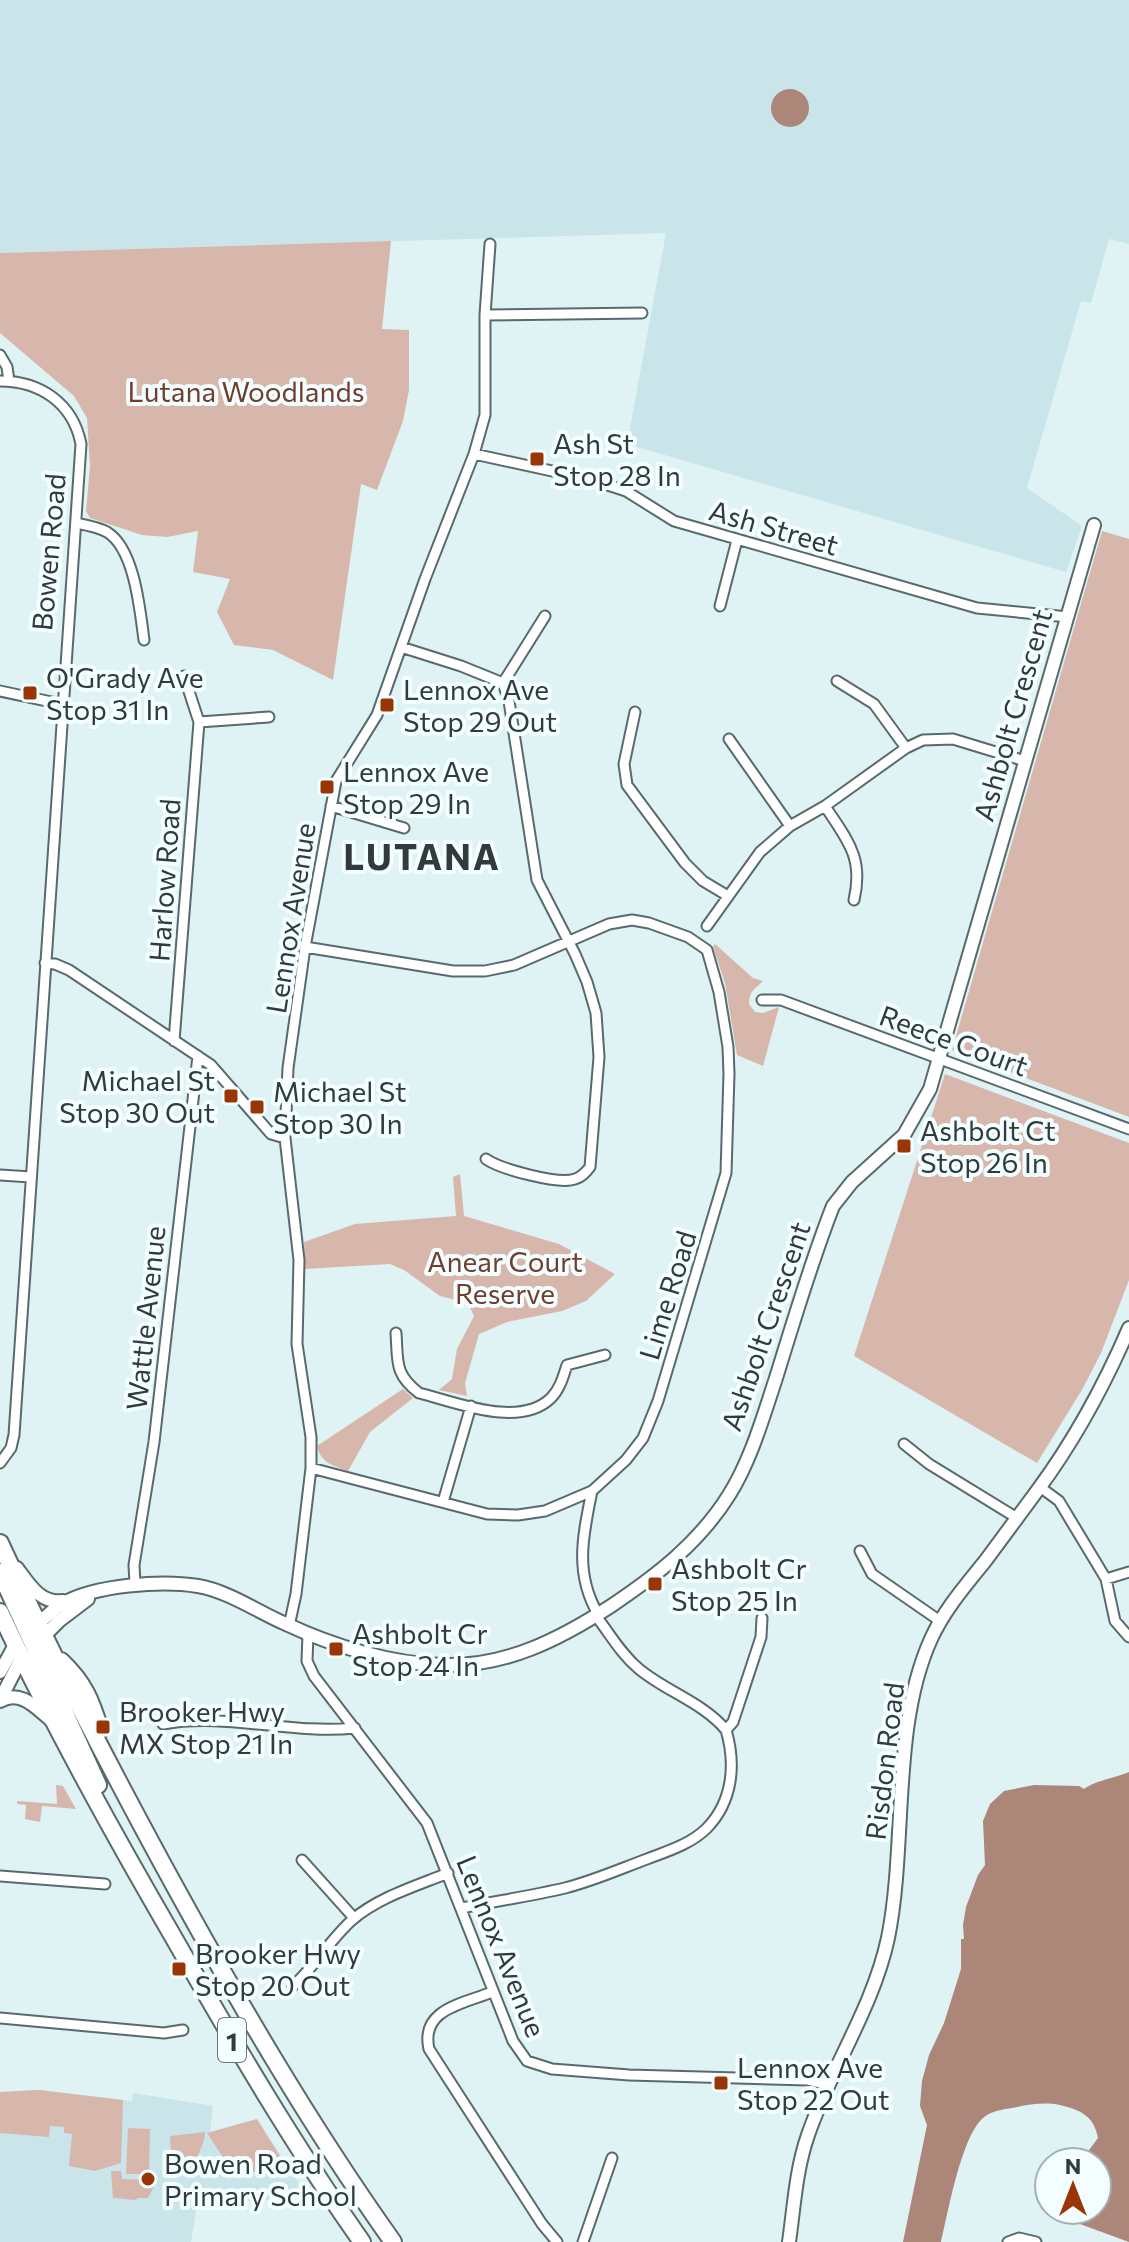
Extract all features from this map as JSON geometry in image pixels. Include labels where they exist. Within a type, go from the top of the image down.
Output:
[{"type":"highway","name":"1","points":[[1,1545],[54,1723],[240,2054],[326,2191],[362,2242]]},
{"type":"highway","points":[[0,1572],[86,1755],[119,1841]]},
{"type":"highway","name":"1","points":[[0,1612],[30,1640],[51,1652],[81,1682],[92,1704],[111,1768],[234,1995],[320,2134],[393,2242]]},
{"type":"street","name":"Lennox Avenue","points":[[289,1626],[296,1594],[311,1468],[311,1437],[297,1344],[299,1260],[285,1138],[288,1068],[305,947],[336,781],[377,715],[474,454],[485,415],[485,315],[490,244]]},
{"type":"street","points":[[485,315],[642,313]]},
{"type":"street","name":"Bowen Road","points":[[0,355],[7,367],[4,381],[35,386],[55,398],[77,426],[81,454],[61,704],[14,1435],[9,1452],[0,1463]]},
{"type":"street","name":"Ash Street","points":[[474,454],[589,479],[626,491],[674,521],[977,608],[1068,617]]},
{"type":"street","points":[[76,523],[110,534],[125,554],[140,607],[144,640]]},
{"type":"street","name":"Ashbolt Crescent","points":[[30,1640],[57,1607],[74,1598],[135,1584],[197,1586],[215,1590],[308,1634],[402,1660],[442,1665],[471,1664],[540,1646],[597,1615],[677,1557],[731,1493],[761,1423],[833,1206],[852,1182],[904,1135],[930,1089],[1094,525]]},
{"type":"street","points":[[720,606],[737,540]]},
{"type":"street","points":[[503,683],[545,616]]},
{"type":"street","points":[[401,647],[503,683],[509,701],[537,880],[587,982],[599,1031],[590,1167],[573,1180],[562,1180],[496,1166],[486,1159]]},
{"type":"street","name":"Harlow Road","points":[[174,1041],[199,722],[184,676]]},
{"type":"street","points":[[837,681],[874,704],[906,748]]},
{"type":"street","points":[[0,691],[61,704]]},
{"type":"street","points":[[635,712],[624,764],[627,785],[633,797],[693,872],[728,896]]},
{"type":"street","points":[[199,722],[269,717]]},
{"type":"street","points":[[729,739],[790,826]]},
{"type":"street","points":[[707,926],[760,852],[790,826],[825,806],[906,748],[923,740],[953,739],[1025,761]]},
{"type":"street","points":[[331,806],[404,828]]},
{"type":"street","points":[[825,806],[853,849],[858,870],[854,900]]},
{"type":"street","name":"Lime Road","points":[[305,947],[453,971],[485,971],[514,965],[609,924],[632,920],[672,930],[707,950],[715,971],[728,1047],[726,1173],[658,1401],[643,1438],[626,1460],[592,1491],[545,1511],[518,1515],[487,1514],[311,1468]]},
{"type":"street","points":[[45,963],[69,970],[198,1056],[222,1075],[271,1134],[285,1138]]},
{"type":"street","name":"Reece Court","points":[[762,1000],[781,1000],[1129,1129]]},
{"type":"street","name":"Wattle Avenue","points":[[135,1584],[134,1565],[154,1442],[198,1056]]},
{"type":"street","points":[[0,1175],[31,1177]]},
{"type":"street","name":"Risdon Road","points":[[789,2242],[803,2151],[874,1986],[886,1946],[913,1701],[923,1657],[940,1621],[1040,1487],[1097,1396],[1129,1328]]},
{"type":"street","points":[[396,1333],[399,1373],[419,1393],[513,1414],[533,1409],[550,1399],[560,1386],[567,1365],[605,1355]]},
{"type":"street","points":[[443,1502],[471,1406]]},
{"type":"street","points":[[904,1444],[929,1464],[1017,1518]]},
{"type":"street","points":[[1040,1487],[1059,1501],[1106,1579],[1115,1621],[1129,1637]]},
{"type":"street","points":[[462,1908],[565,1887],[675,1848],[694,1839],[710,1824],[724,1803],[733,1764],[726,1730],[696,1703],[640,1670],[617,1647],[597,1615],[583,1580],[581,1557],[592,1491]]},
{"type":"street","points":[[1,1545],[41,1597],[52,1602],[74,1598]]},
{"type":"street","points":[[860,1551],[872,1574],[940,1621]]},
{"type":"street","points":[[1106,1579],[1129,1572]]},
{"type":"street","name":"Ashbolt Crescent","points":[[30,1640],[97,1592]]},
{"type":"street","points":[[726,1730],[733,1722],[761,1637],[762,1618]]},
{"type":"street","name":"Lennox Avenue","points":[[308,1634],[309,1668],[427,1823],[492,1992],[518,2051],[527,2061],[552,2069],[629,2075],[808,2080],[829,2085]]},
{"type":"street","points":[[0,1672],[30,1640]]},
{"type":"street","points":[[0,1701],[30,1640]]},
{"type":"street","points":[[0,1701],[13,1696],[25,1699],[54,1723]]},
{"type":"street","points":[[163,1724],[191,1719],[329,1731],[355,1728]]},
{"type":"street","points":[[302,1860],[354,1918]]},
{"type":"street","points":[[293,1986],[310,1971],[354,1918],[393,1894],[448,1873]]},
{"type":"street","points":[[0,1876],[105,1884]]},
{"type":"street","points":[[492,1992],[438,2013],[428,2032],[429,2049],[557,2242]]},
{"type":"street","points":[[0,2018],[164,2033],[183,2030]]},
{"type":"street","points":[[583,2242],[612,2158]]},
{"type":"street","points":[[1008,2242],[1019,2238],[1036,2242]]},
{"type":"shaded area","points":[[0,0],[1129,0],[1129,244],[1109,239],[1091,303],[1081,301],[1027,488],[1082,526],[1066,572],[627,444],[666,233],[0,253]]},
{"type":"shaded area","points":[[790,89],[803,95],[809,108],[803,121],[790,127],[777,121],[771,108],[777,95]]},
{"type":"shaded area","points":[[1129,1772],[1129,2242],[1085,2226],[1113,2226],[1113,2146],[1092,2146],[1098,2138],[1096,2130],[1090,2119],[1080,2112],[1060,2105],[1043,2104],[994,2112],[978,2123],[957,2173],[941,2242],[903,2242],[927,2125],[920,2106],[922,2081],[961,1969],[961,1939],[964,1939],[966,1907],[985,1865],[983,1821],[990,1804],[1004,1791],[1034,1785],[1079,1786],[1084,1789]]},
{"type":"shaded area","name":"Bowen Road Primary School","points":[[39,2090],[132,2101],[133,2093],[213,2106],[210,2132],[257,2119],[308,2197],[197,2205],[191,2242],[0,2242],[0,2092]]},
{"type":"green space","name":"Lutana Woodlands","points":[[391,241],[382,329],[409,330],[409,390],[403,421],[377,490],[361,484],[333,680],[273,650],[234,645],[217,612],[230,579],[193,572],[198,531],[167,537],[142,535],[90,518],[86,511],[90,466],[87,418],[74,396],[0,333],[0,253]]},
{"type":"green space","points":[[1102,531],[1129,539],[1129,1117],[952,1050]]},
{"type":"green space","points":[[715,944],[753,978],[763,981],[750,996],[749,1004],[755,1012],[763,1013],[779,1007],[763,1066],[737,1055],[725,983],[713,947]]},
{"type":"green space","points":[[945,1074],[1129,1143],[1129,1280],[1101,1353],[1037,1463],[854,1356]]},
{"type":"green space","name":"Anear Court Reserve","points":[[460,1174],[464,1216],[559,1244],[615,1274],[586,1301],[562,1311],[507,1322],[479,1334],[465,1383],[467,1396],[439,1390],[452,1379],[457,1349],[474,1316],[468,1303],[440,1296],[404,1270],[390,1264],[305,1269],[304,1242],[355,1224],[456,1216],[453,1177]]},
{"type":"green space","points":[[403,1389],[413,1398],[370,1432],[348,1471],[324,1460],[317,1446]]},
{"type":"green space","points":[[56,1785],[63,1786],[76,1809],[42,1806],[40,1822],[25,1819],[26,1805],[17,1804],[17,1801],[57,1804]]},
{"type":"green space","points":[[39,2090],[123,2100],[121,2163],[95,2171],[69,2166],[72,2134],[64,2133],[64,2127],[50,2126],[49,2137],[0,2133],[0,2092]]},
{"type":"green space","points":[[257,2119],[283,2161],[264,2163],[263,2173],[230,2168],[207,2133]]},
{"type":"green space","points":[[128,2128],[150,2129],[149,2174],[126,2174]]},
{"type":"green space","points":[[205,2132],[196,2163],[177,2160],[171,2151],[170,2136]]},
{"type":"green space","points":[[111,2171],[121,2171],[122,2179],[157,2180],[148,2198],[113,2198]]},
{"type":"place","name":"Ash St Stop 28 In","points":[[537,459]]},
{"type":"place","name":"O'Grady Ave Stop 31 In","points":[[30,693]]},
{"type":"place","name":"Lennox Ave Stop 29 Out","points":[[387,705]]},
{"type":"place","name":"Lennox Ave Stop 29 In","points":[[327,787]]},
{"type":"place","name":"Michael St Stop 30 Out","points":[[231,1096]]},
{"type":"place","name":"Michael St Stop 30 In","points":[[257,1107]]},
{"type":"place","name":"Ashbolt Ct Stop 26 In","points":[[904,1146]]},
{"type":"place","name":"Ashbolt Cr Stop 25 In","points":[[655,1584]]},
{"type":"place","name":"Ashbolt Cr Stop 24 In","points":[[336,1649]]},
{"type":"place","name":"Brooker Hwy MX Stop 21 In","points":[[103,1727]]},
{"type":"place","name":"Brooker Hwy Stop 20 Out","points":[[179,1969]]},
{"type":"place","name":"Lennox Ave Stop 22 Out","points":[[721,2083]]},
{"type":"place","name":"Bowen Road Primary School","points":[[148,2179]]},
{"type":"district","name":"LUTANA","points":[[422,855]]}]
